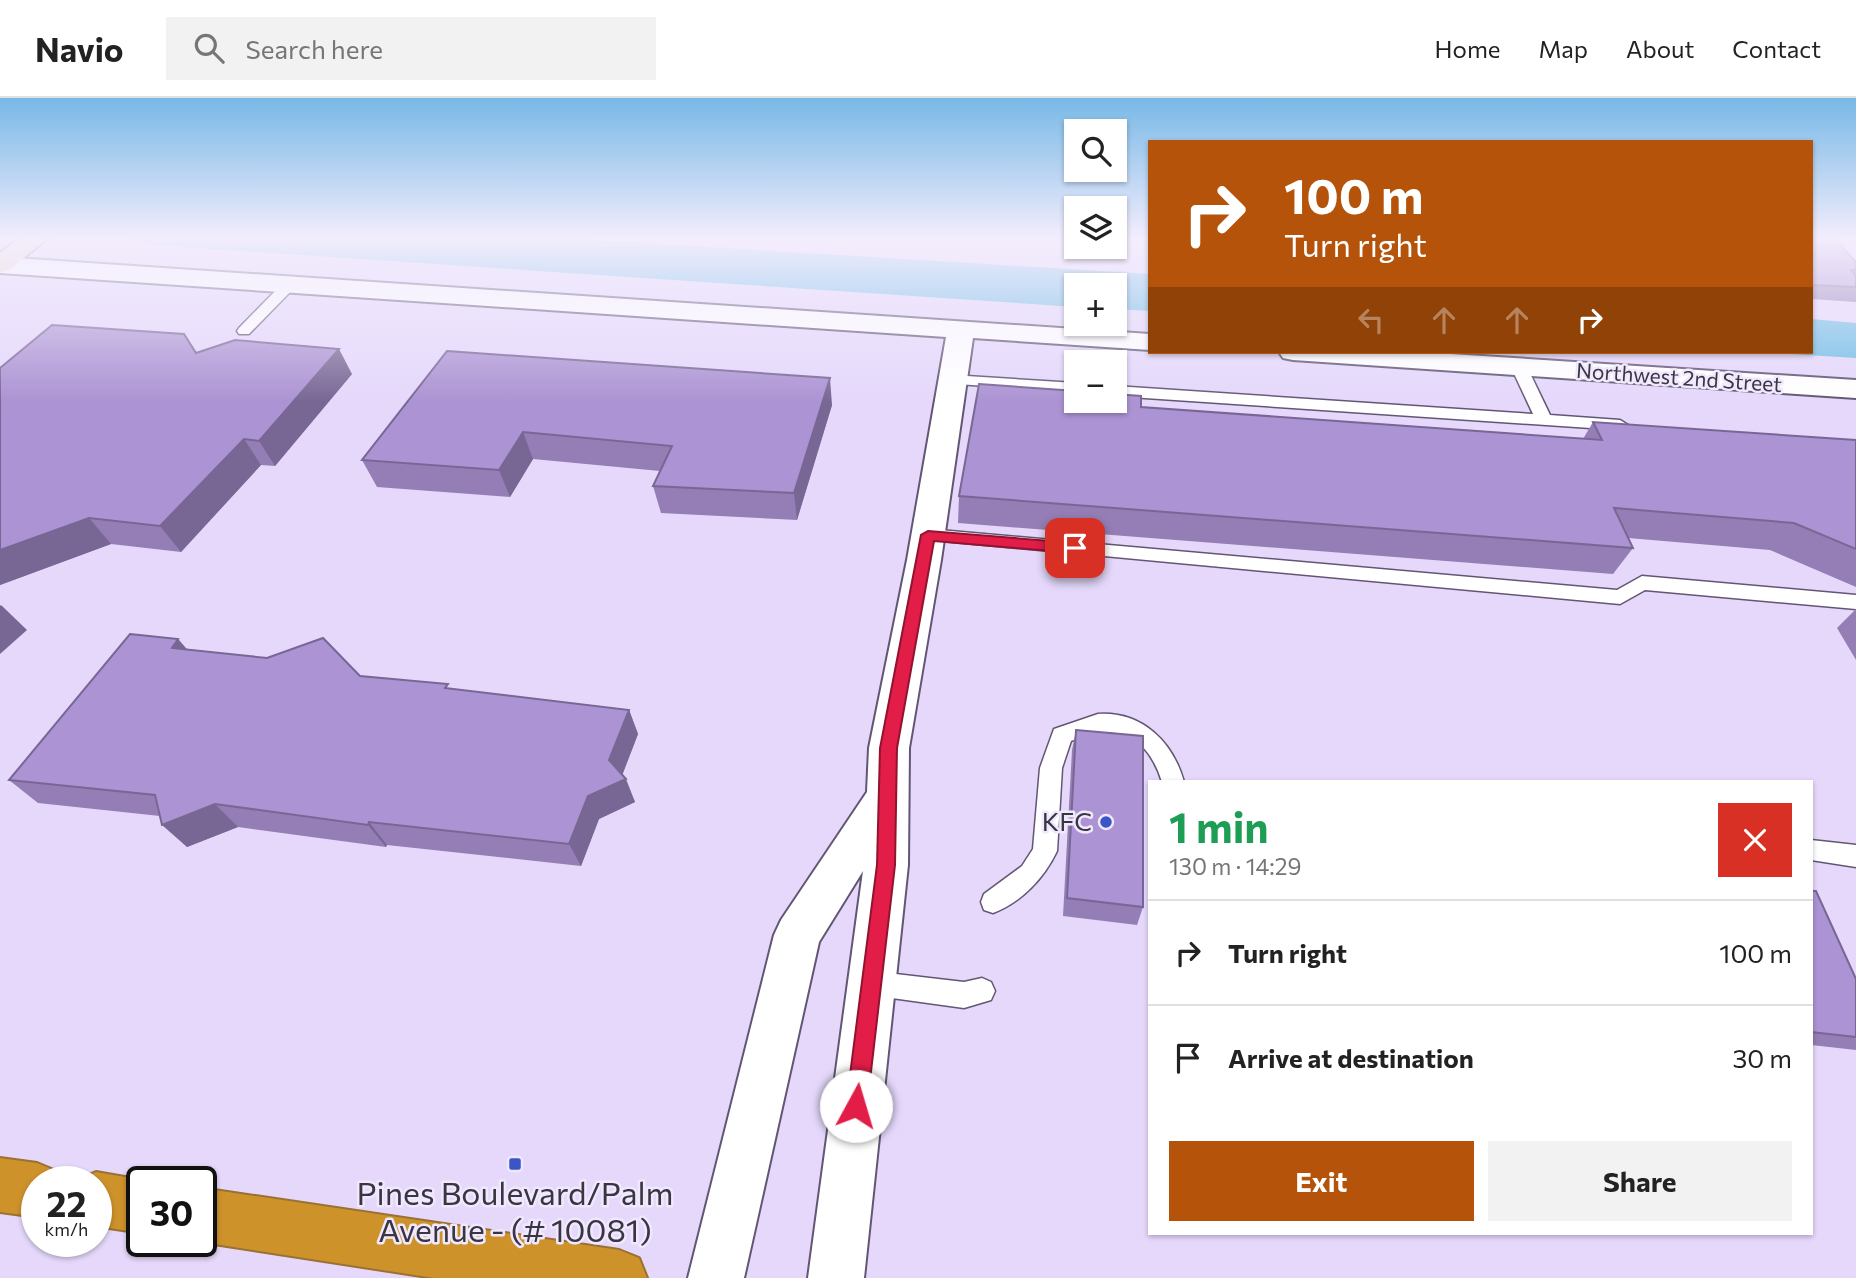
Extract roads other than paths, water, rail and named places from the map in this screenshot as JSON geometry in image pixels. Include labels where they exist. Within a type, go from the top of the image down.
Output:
[{"type":"highway","points":[[0,1185],[21,1188]]},
{"type":"highway","points":[[217,1217],[618,1278]]},
{"type":"street","points":[[395,292],[1148,342]]},
{"type":"street","points":[[836,1278],[886,865],[888,748],[928,535],[961,330]]},
{"type":"street","name":"Northwest 2nd Street","points":[[1323,354],[1856,389]]},
{"type":"street","points":[[716,1278],[797,934],[887,797]]},
{"type":"lane","points":[[244,331],[282,292]]},
{"type":"lane","points":[[1519,367],[1544,420]]},
{"type":"lane","points":[[951,380],[1064,387]]},
{"type":"lane","points":[[1127,392],[1639,427]]},
{"type":"lane","points":[[928,535],[1619,597],[1642,583],[1856,602]]},
{"type":"lane","points":[[993,902],[1031,874],[1045,851],[1051,768],[1062,735],[1083,726],[1105,722],[1130,728],[1157,744],[1170,768],[1173,780]]},
{"type":"lane","points":[[1813,850],[1856,856]]},
{"type":"lane","points":[[870,983],[964,995],[982,991]]},
{"type":"water","points":[[853,292],[1064,292],[1064,306]]},
{"type":"water","points":[[1127,292],[1148,292],[1148,311],[1127,310]]},
{"type":"water","points":[[1813,319],[1856,323],[1856,358],[1791,354],[1813,354]]},
{"type":"place","name":"KFC","points":[[1106,822]]},
{"type":"place","name":"Pines Boulevard/Palm Avenue - (# 10081)","points":[[515,1164]]}]
